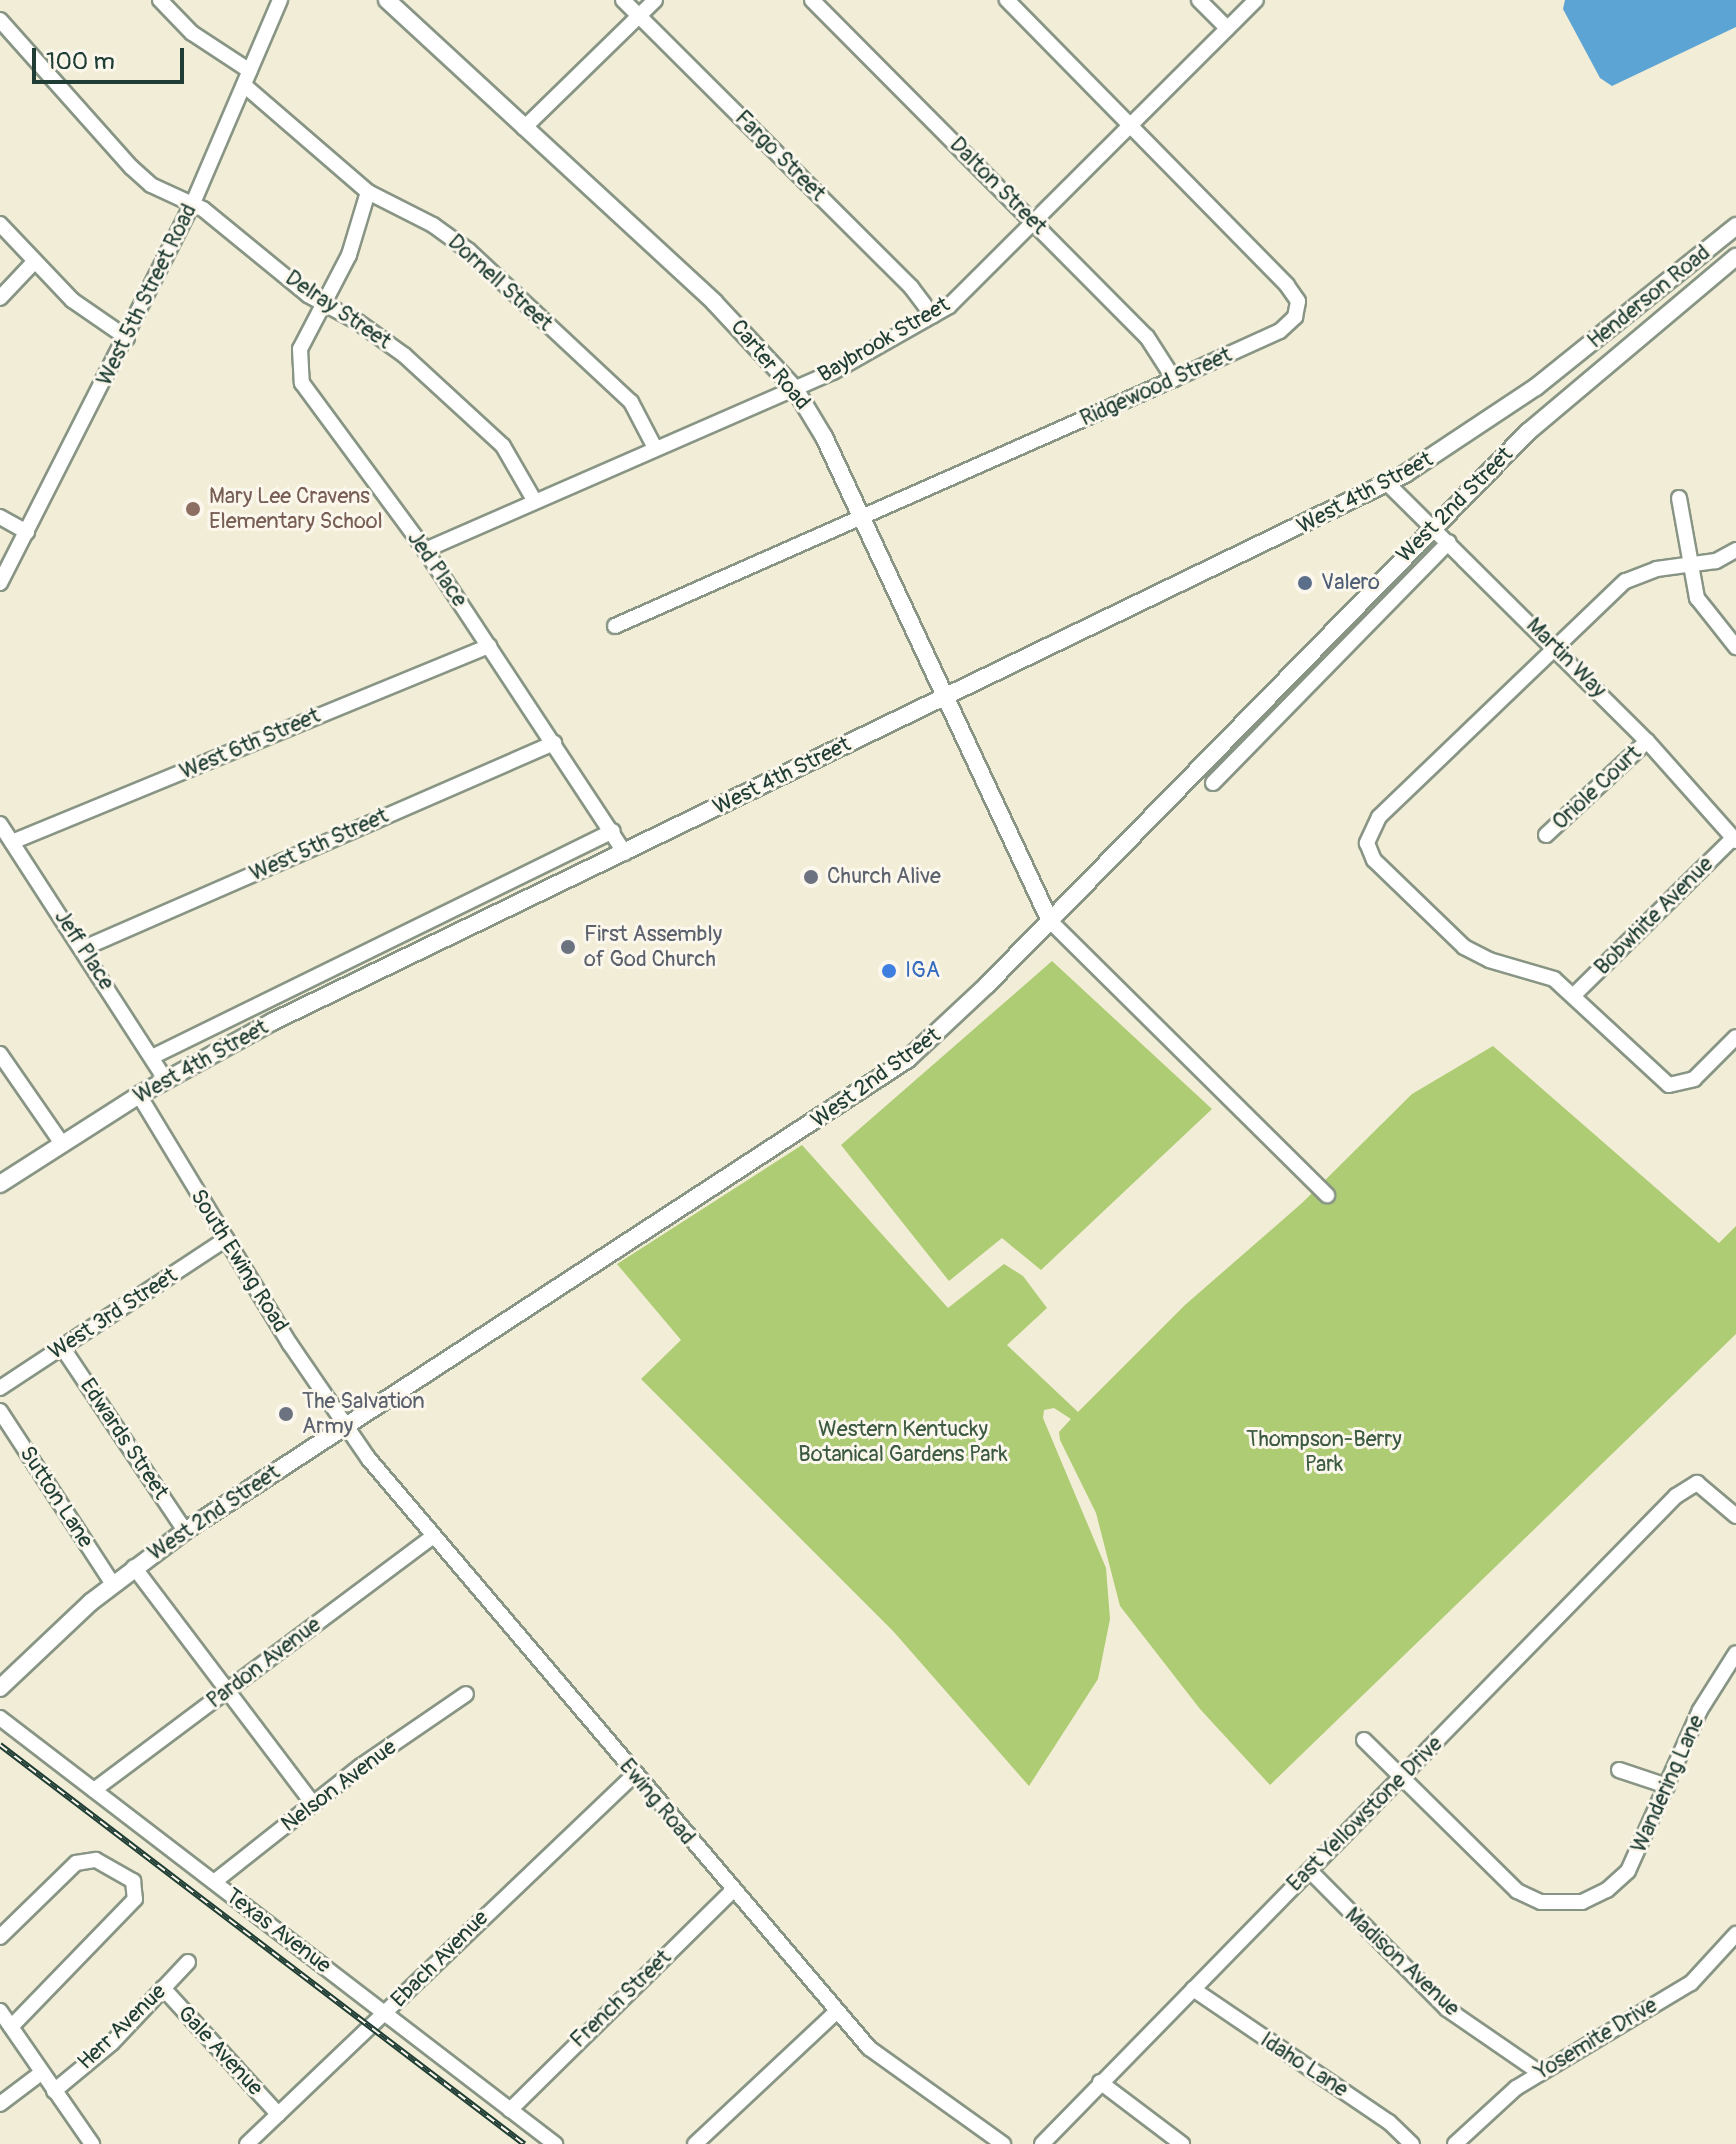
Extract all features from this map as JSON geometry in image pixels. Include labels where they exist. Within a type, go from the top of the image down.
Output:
[{"type":"main road","name":"Carter Road","points":[[387,0],[714,302],[795,389],[863,517],[1050,921]]},
{"type":"main road","name":"Henderson Road","points":[[1562,367],[1736,226]]},
{"type":"main road","name":"Henderson Road","points":[[1642,334],[1736,257]]},
{"type":"main road","name":"West 2nd Street","points":[[0,1688],[112,1583],[185,1531],[887,1075],[949,1024],[1433,526],[1528,432],[1642,334]]},
{"type":"main road","name":"West 4th Street","points":[[0,1184],[61,1142],[165,1079],[947,695],[1388,484],[1494,419],[1562,367]]},
{"type":"street","points":[[160,0],[192,33],[250,71]]},
{"type":"street","name":"West 5th Street Road","points":[[0,583],[193,203],[280,0]]},
{"type":"street","name":"Fargo Street","points":[[623,0],[911,287],[933,316]]},
{"type":"street","points":[[524,128],[655,0]]},
{"type":"street","name":"Dalton Street","points":[[812,0],[1147,337],[1174,379]]},
{"type":"street","name":"Ridgewood Street","points":[[615,626],[1280,331],[1295,317],[1298,301],[1131,124],[1007,0]]},
{"type":"street","points":[[1199,0],[1227,28]]},
{"type":"street","name":"Baybrook Street","points":[[425,550],[795,389],[933,316],[968,289],[1256,0]]},
{"type":"street","name":"Delray Street","points":[[0,20],[131,167],[151,185],[193,203],[324,305],[382,337],[480,425],[519,466],[534,500]]},
{"type":"street","name":"Dornell Street","points":[[244,85],[368,192],[433,225],[469,251],[631,402],[655,448]]},
{"type":"street","name":"Jed Place","points":[[368,192],[349,255],[300,349],[302,383],[425,550],[625,853]]},
{"type":"street","points":[[0,224],[72,300],[127,338]]},
{"type":"street","points":[[0,298],[34,262]]},
{"type":"street","name":"Martin Way","points":[[1388,484],[1557,648],[1647,741],[1734,840]]},
{"type":"street","points":[[1679,498],[1697,598],[1736,647]]},
{"type":"street","points":[[0,517],[27,532]]},
{"type":"street","name":"West 2nd Street","points":[[1213,783],[1449,542]]},
{"type":"street","points":[[1736,550],[1692,566],[1657,569],[1625,581],[1379,817],[1368,835],[1369,852],[1464,947],[1489,960],[1542,973],[1575,994],[1669,1085],[1687,1083],[1736,1037]]},
{"type":"street","name":"West 6th Street","points":[[12,842],[489,646]]},
{"type":"street","points":[[1228,738],[1241,753]]},
{"type":"street","name":"Oriole Court","points":[[1546,835],[1647,741]]},
{"type":"street","name":"West 5th Street","points":[[84,948],[554,743]]},
{"type":"street","name":"Jeff Place","points":[[0,824],[84,948],[165,1079]]},
{"type":"street","name":"West 4th Street","points":[[152,1057],[613,831]]},
{"type":"street","name":"Bobwhite Avenue","points":[[1575,994],[1734,840]]},
{"type":"street","points":[[1050,921],[1327,1195]]},
{"type":"street","points":[[0,1054],[61,1142]]},
{"type":"street","name":"South Ewing Road","points":[[139,1095],[344,1426]]},
{"type":"street","name":"West 3rd Street","points":[[0,1388],[226,1239]]},
{"type":"street","name":"Edwards Street","points":[[62,1347],[185,1531]]},
{"type":"street","name":"Sutton Lane","points":[[0,1411],[112,1583]]},
{"type":"street","name":"Ewing Road","points":[[344,1426],[433,1536],[836,2012],[878,2057],[1003,2144]]},
{"type":"street","name":"East Yellowstone Drive","points":[[1042,2144],[1689,1486],[1704,1486],[1736,1516]]},
{"type":"street","name":"Pardon Avenue","points":[[94,1790],[433,1536]]},
{"type":"street","points":[[134,1567],[313,1804]]},
{"type":"street","name":"Wandering Lane","points":[[1364,1740],[1506,1883],[1528,1897],[1554,1904],[1595,1897],[1618,1882],[1642,1846],[1710,1691],[1736,1653]]},
{"type":"street","name":"Nelson Avenue","points":[[214,1882],[313,1804],[466,1694]]},
{"type":"street","name":"Texas Avenue","points":[[0,1718],[555,2144]]},
{"type":"street","points":[[1619,1770],[1667,1786]]},
{"type":"street","name":"Ebach Avenue","points":[[247,2144],[634,1775]]},
{"type":"street","points":[[0,1937],[76,1863],[96,1860],[118,1869],[133,1881],[135,1899],[11,2027]]},
{"type":"street","name":"Madison Avenue","points":[[1310,1871],[1447,2009],[1540,2073]]},
{"type":"street","name":"French Street","points":[[510,2110],[732,1891]]},
{"type":"street","name":"Yosemite Drive","points":[[1455,2144],[1505,2096],[1691,1983],[1736,1934]]},
{"type":"street","name":"Herr Avenue","points":[[54,2091],[112,2043],[188,1962]]},
{"type":"street","name":"Gale Avenue","points":[[163,1988],[278,2114]]},
{"type":"street","name":"Idaho Lane","points":[[1193,1989],[1389,2122],[1412,2144]]},
{"type":"street","points":[[0,2011],[92,2144]]},
{"type":"street","points":[[695,2144],[836,2012]]},
{"type":"street","points":[[0,2104],[41,2073]]},
{"type":"street","points":[[1100,2082],[1182,2144]]},
{"type":"green space","points":[[1052,961],[1212,1109],[1041,1270],[1002,1238],[949,1281],[841,1145]]},
{"type":"green space","name":"Thompson-Berry Park","points":[[1493,1046],[1719,1243],[1736,1226],[1736,1334],[1270,1785],[1200,1709],[1120,1606],[1096,1513],[1060,1440],[1059,1432],[1071,1419],[1054,1408],[1044,1410],[1043,1418],[1106,1568],[1110,1619],[1098,1679],[1029,1786],[893,1631],[641,1379],[681,1340],[617,1264],[802,1145],[948,1308],[1004,1264],[1023,1276],[1047,1308],[1007,1345],[1078,1412],[1185,1305],[1302,1203],[1412,1094]]},
{"type":"water","points":[[1565,0],[1736,0],[1736,27],[1612,86],[1600,78],[1563,9]]},
{"type":"railway","points":[[0,1745],[524,2144]]},
{"type":"place","name":"Mary Lee Cravens Elementary School","points":[[193,509]]},
{"type":"place","name":"Valero","points":[[1305,583]]},
{"type":"place","name":"Church Alive","points":[[811,877]]},
{"type":"place","name":"First Assembly of God Church","points":[[568,947]]},
{"type":"place","name":"IGA","points":[[889,971]]},
{"type":"place","name":"The Salvation Army","points":[[286,1414]]},
{"type":"park label","name":"Western Kentucky Botanical Gardens Park","points":[[903,1442]]}]
